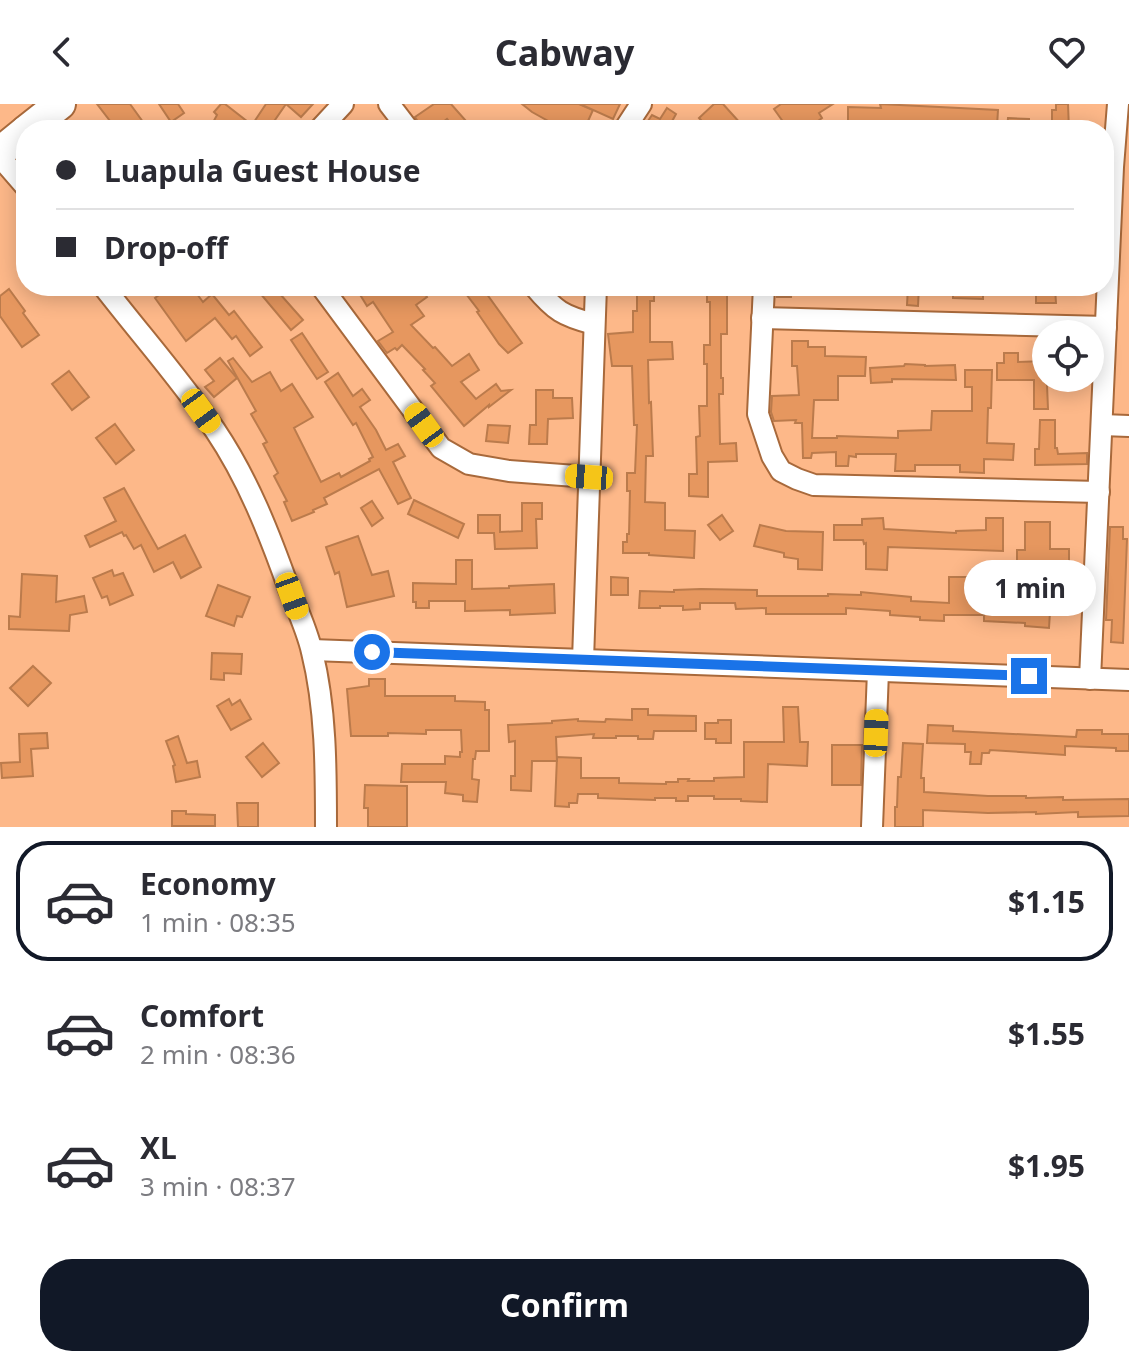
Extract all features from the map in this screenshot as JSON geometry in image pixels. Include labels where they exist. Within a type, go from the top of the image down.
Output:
[{"type":"highway","points":[[40,120],[60,104]]},
{"type":"highway","points":[[0,154],[16,140]]},
{"type":"street","points":[[328,120],[343,104]]},
{"type":"street","points":[[389,104],[401,120]]},
{"type":"street","points":[[1114,129],[1118,104]]},
{"type":"street","points":[[0,154],[16,174]]},
{"type":"street","points":[[111,296],[216,432],[247,484],[272,541],[312,650],[324,743],[326,827]]},
{"type":"street","points":[[328,296],[441,448],[469,464],[509,471],[589,477]]},
{"type":"street","points":[[542,296],[568,317],[594,324]]},
{"type":"street","points":[[583,660],[595,296]]},
{"type":"street","points":[[763,296],[758,414],[772,456],[781,471],[814,485],[1099,492]]},
{"type":"street","points":[[1090,679],[1106,296]]},
{"type":"street","points":[[762,318],[1106,327]]},
{"type":"street","points":[[1102,425],[1129,426]]},
{"type":"street","points":[[312,650],[1129,680]]},
{"type":"street","points":[[872,827],[878,671]]},
{"type":"building","points":[[97,104],[130,104],[142,120],[109,120]]},
{"type":"building","points":[[159,104],[178,104],[184,113],[170,120]]},
{"type":"building","points":[[225,104],[246,120],[214,120],[217,115],[214,112]]},
{"type":"building","points":[[266,104],[286,104],[275,120],[255,120]]},
{"type":"building","points":[[286,104],[313,104],[301,117]]},
{"type":"building","points":[[434,104],[451,104],[465,120],[417,120],[415,117]]},
{"type":"building","points":[[522,104],[579,104],[593,110],[588,120],[546,120]]},
{"type":"building","points":[[580,104],[620,104],[613,119]]},
{"type":"building","points":[[714,104],[723,104],[737,120],[701,120],[699,118]]},
{"type":"building","points":[[781,104],[833,104],[819,113],[822,118],[819,120],[782,120],[774,109]]},
{"type":"building","points":[[880,104],[998,110],[997,120],[848,120],[848,107],[881,108]]},
{"type":"building","points":[[1056,104],[1068,104],[1069,120],[1052,120],[1052,110],[1056,110]]},
{"type":"building","points":[[667,108],[676,114],[673,120],[649,120],[652,115],[660,119]]},
{"type":"building","points":[[9,289],[39,335],[22,347],[0,316],[0,296]]},
{"type":"building","points":[[198,296],[203,302],[214,296],[229,315],[234,311],[262,347],[250,356],[236,336],[232,339],[215,318],[186,341],[155,298]]},
{"type":"building","points":[[262,296],[282,296],[303,320],[291,330]]},
{"type":"building","points":[[361,296],[426,296],[416,305],[424,316],[411,325],[452,366],[469,354],[479,370],[461,382],[476,399],[496,384],[501,391],[511,390],[464,426],[431,386],[435,383],[425,369],[402,345],[387,353],[378,341],[393,332],[373,302],[367,306]]},
{"type":"building","points":[[468,296],[488,296],[522,343],[508,353]]},
{"type":"building","points":[[637,296],[654,296],[654,301],[650,301],[650,342],[672,342],[673,359],[648,360],[653,456],[646,456],[645,502],[665,503],[665,530],[695,531],[694,558],[623,553],[623,542],[627,542],[629,534],[630,491],[627,491],[627,473],[635,473],[637,425],[634,425],[632,366],[612,366],[608,334],[633,332],[633,311],[637,311]]},
{"type":"building","points":[[707,296],[727,296],[727,334],[721,334],[723,394],[719,394],[720,444],[736,443],[737,461],[708,462],[708,497],[689,496],[689,474],[697,474],[699,406],[707,406],[704,345],[710,345],[710,302],[707,302]]},
{"type":"building","points":[[907,296],[918,296],[918,306],[907,305]]},
{"type":"building","points":[[953,296],[983,296],[983,299]]},
{"type":"building","points":[[1036,296],[1056,296],[1056,303],[1036,303]]},
{"type":"building","points":[[302,333],[328,372],[317,379],[291,340]]},
{"type":"building","points":[[792,341],[808,341],[808,347],[825,347],[825,356],[866,357],[865,376],[838,376],[838,400],[814,400],[812,438],[898,438],[898,431],[931,430],[932,411],[972,411],[972,387],[965,387],[965,370],[992,370],[987,443],[1014,444],[1013,460],[984,459],[984,473],[960,472],[960,465],[915,465],[915,471],[895,471],[896,454],[856,454],[856,457],[849,456],[848,466],[836,466],[836,452],[812,453],[811,458],[803,458],[802,423],[795,423],[796,420],[774,421],[771,412],[772,396],[799,395],[797,366],[792,366]]},
{"type":"building","points":[[1004,353],[1018,353],[1018,362],[1032,362],[1032,380],[997,380],[997,363],[1004,363]]},
{"type":"building","points":[[220,358],[237,378],[214,397],[205,387],[214,381],[205,370]]},
{"type":"building","points":[[233,358],[252,382],[270,372],[281,391],[292,384],[313,417],[294,428],[321,482],[339,473],[341,477],[373,457],[356,423],[353,425],[325,382],[338,373],[353,396],[362,389],[370,400],[360,407],[386,450],[398,444],[405,456],[393,462],[411,498],[398,504],[379,469],[324,498],[327,504],[314,512],[292,521],[284,502],[287,501],[274,476],[278,473],[263,444],[267,442],[251,414],[256,411],[228,361]]},
{"type":"building","points":[[905,364],[955,365],[956,380],[892,379],[892,382],[871,383],[870,368]]},
{"type":"building","points":[[69,371],[89,397],[72,410],[52,384]]},
{"type":"building","points":[[536,390],[553,390],[553,398],[572,398],[573,418],[548,419],[547,444],[529,444],[530,425],[536,425]]},
{"type":"building","points":[[1034,392],[1047,392],[1048,409],[1034,409]]},
{"type":"building","points":[[1040,420],[1055,420],[1055,448],[1058,454],[1087,453],[1087,464],[1035,465]]},
{"type":"building","points":[[115,424],[134,450],[116,464],[96,438]]},
{"type":"building","points":[[488,425],[510,426],[508,443],[486,441]]},
{"type":"building","points":[[124,488],[158,549],[185,535],[201,567],[181,578],[173,562],[154,572],[141,545],[134,549],[122,532],[90,547],[85,536],[116,521],[104,498]]},
{"type":"building","points":[[414,500],[464,524],[458,538],[408,514]]},
{"type":"building","points":[[372,501],[383,518],[372,526],[361,508]]},
{"type":"building","points":[[522,503],[542,503],[542,519],[536,519],[537,548],[495,549],[494,533],[478,533],[478,515],[500,515],[500,532],[522,531]]},
{"type":"building","points":[[722,515],[733,531],[720,540],[708,525]]},
{"type":"building","points":[[883,518],[884,529],[956,533],[986,530],[986,518],[1003,518],[1003,551],[888,547],[887,570],[866,569],[866,543],[863,540],[834,540],[834,525],[862,525],[862,519]]},
{"type":"building","points":[[1025,522],[1050,522],[1050,549],[1069,549],[1069,572],[1050,572],[1049,628],[1025,626],[1025,623],[984,621],[984,615],[944,615],[944,621],[920,620],[920,617],[890,615],[890,611],[846,608],[846,614],[766,614],[766,608],[736,609],[735,603],[700,603],[700,609],[683,610],[683,606],[639,608],[640,591],[701,589],[757,590],[757,596],[861,595],[861,592],[911,597],[911,601],[949,603],[949,577],[974,577],[974,602],[1007,604],[1006,609],[1031,611],[1033,574],[1017,573],[1017,550],[1025,550]]},
{"type":"building","points":[[760,525],[786,531],[823,532],[822,570],[798,569],[798,559],[754,546]]},
{"type":"building","points":[[1110,527],[1123,527],[1123,539],[1127,539],[1123,643],[1111,642],[1112,620],[1106,620]]},
{"type":"building","points":[[358,536],[372,575],[388,571],[394,596],[347,607],[339,572],[335,574],[326,547]]},
{"type":"building","points":[[456,560],[472,560],[472,589],[554,584],[555,613],[510,615],[510,610],[465,611],[465,601],[429,601],[429,608],[416,608],[413,583],[456,584]]},
{"type":"building","points":[[112,570],[114,576],[123,573],[133,595],[110,605],[107,596],[102,598],[93,578]]},
{"type":"building","points":[[22,574],[57,576],[56,602],[84,596],[87,612],[70,615],[69,631],[9,629],[9,616],[20,617]]},
{"type":"building","points":[[611,577],[628,578],[628,595],[611,595]]},
{"type":"building","points":[[218,585],[250,597],[242,617],[237,616],[234,626],[206,616]]},
{"type":"building","points":[[212,653],[242,654],[241,674],[224,673],[224,680],[211,679]]},
{"type":"building","points":[[33,666],[51,683],[28,706],[10,688]]},
{"type":"building","points":[[369,679],[385,679],[385,696],[455,696],[455,701],[485,702],[485,710],[489,710],[489,751],[476,751],[473,759],[472,779],[479,780],[477,802],[463,801],[463,795],[445,793],[446,782],[401,782],[402,764],[445,764],[445,756],[460,757],[461,730],[351,736],[347,689],[369,686]]},
{"type":"building","points":[[229,699],[232,705],[240,700],[251,719],[231,730],[217,706]]},
{"type":"building","points":[[783,707],[798,707],[800,742],[808,742],[807,766],[768,764],[767,802],[714,799],[714,796],[688,796],[688,801],[676,801],[676,798],[598,798],[598,794],[578,794],[577,803],[569,803],[569,807],[555,806],[557,757],[581,758],[581,778],[619,778],[619,783],[666,784],[678,782],[678,779],[714,781],[714,778],[744,777],[744,742],[784,742]]},
{"type":"building","points":[[632,709],[648,709],[648,715],[696,716],[696,731],[654,731],[653,739],[638,739],[638,736],[593,738],[594,734],[556,737],[557,761],[532,761],[531,791],[511,790],[511,776],[515,776],[515,741],[509,742],[508,725],[578,719],[605,722],[606,719],[632,720]]},
{"type":"building","points":[[718,720],[731,720],[731,743],[705,739],[705,723],[718,723]]},
{"type":"building","points":[[928,725],[953,726],[953,731],[1076,737],[1077,730],[1102,730],[1102,734],[1129,734],[1129,751],[1065,746],[1065,755],[990,750],[989,753],[982,753],[981,764],[970,764],[971,752],[965,752],[965,744],[927,743]]},
{"type":"building","points":[[47,733],[48,748],[31,749],[33,776],[2,778],[1,763],[20,762],[19,734]]},
{"type":"building","points":[[178,736],[187,763],[197,761],[200,777],[176,782],[175,765],[166,741]]},
{"type":"building","points":[[263,743],[279,763],[262,777],[246,757]]},
{"type":"building","points":[[903,743],[923,744],[921,778],[924,778],[924,792],[1063,797],[1063,800],[1129,799],[1129,816],[1078,817],[1078,812],[1036,814],[923,810],[923,827],[895,827]]},
{"type":"building","points":[[832,745],[862,745],[861,785],[832,785]]},
{"type":"building","points":[[365,785],[407,786],[407,827],[368,827],[368,808],[364,808]]},
{"type":"building","points":[[237,803],[258,803],[258,827],[238,827]]},
{"type":"building","points":[[172,811],[215,815],[215,826],[172,826]]},
{"type":"route","points":[[372,652],[1029,676]]}]
